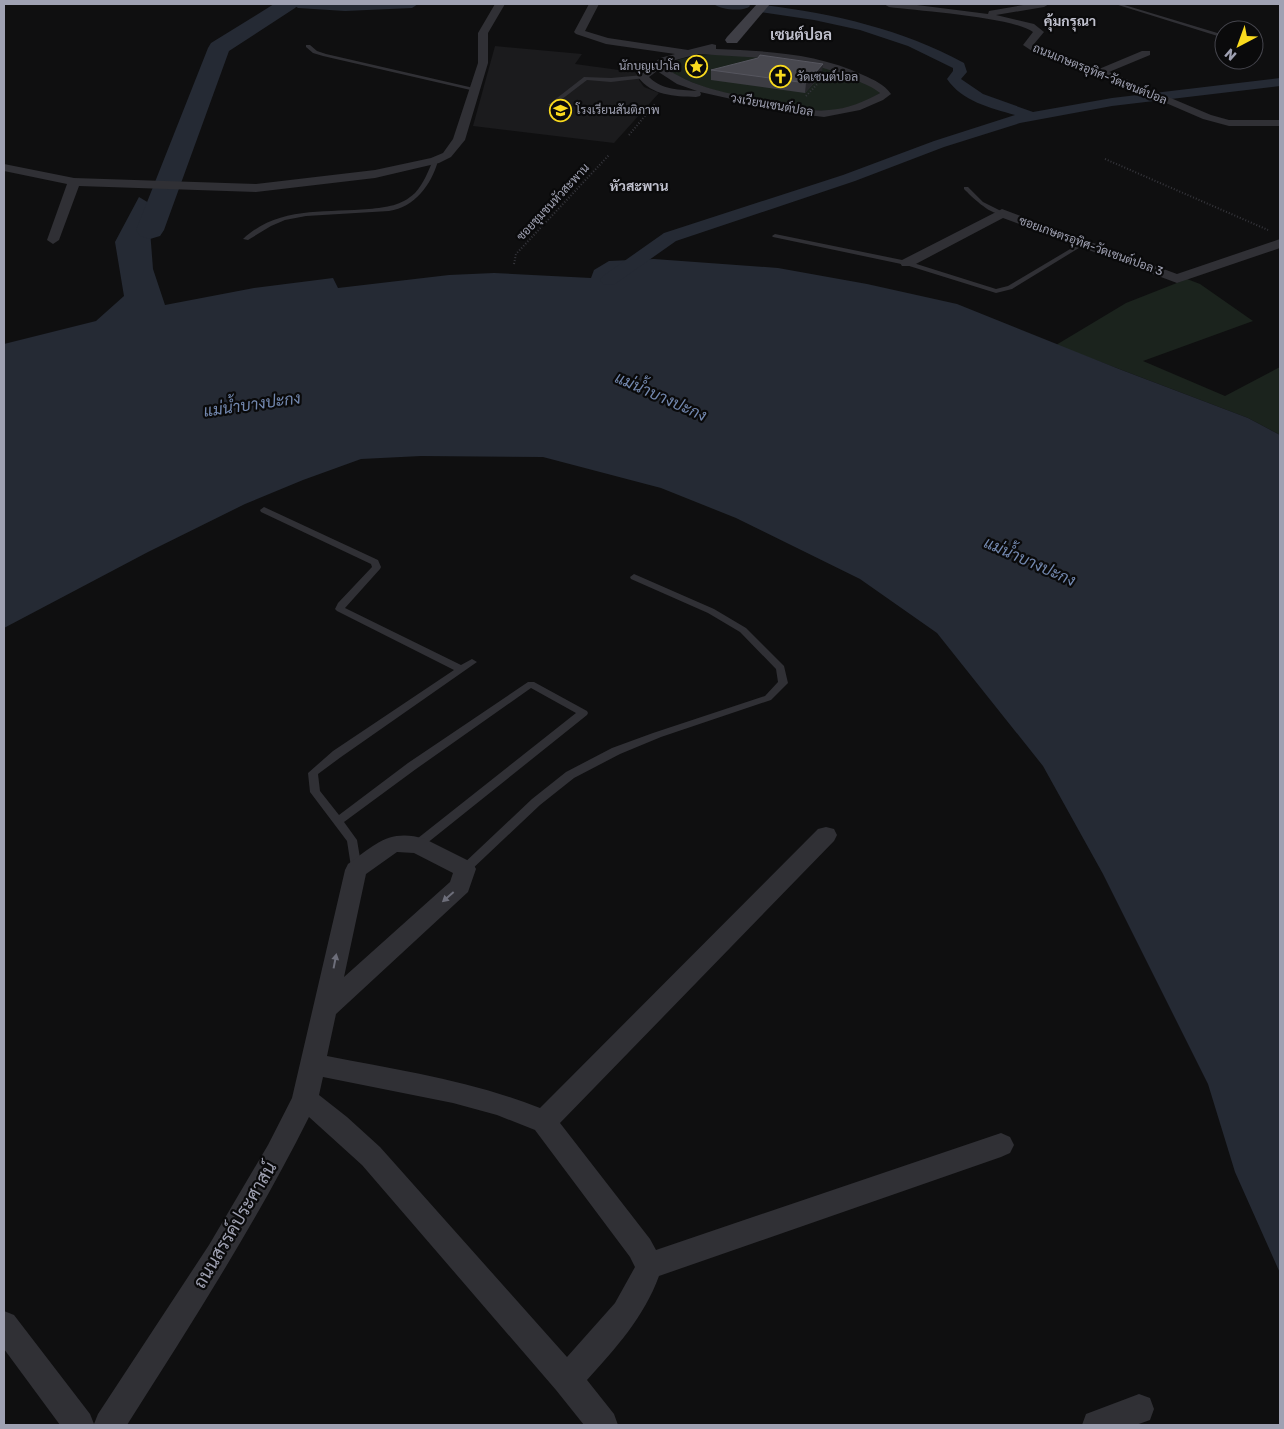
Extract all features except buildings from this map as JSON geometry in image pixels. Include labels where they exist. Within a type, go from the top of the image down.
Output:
[{"type":"street","points":[[4,168],[74,182],[256,188],[396,171],[435,161],[447,155],[459,140],[483,62],[483,33],[500,4]]},
{"type":"street","points":[[594,4],[579,32],[606,41],[695,52]]},
{"type":"street","points":[[732,40],[764,4]]},
{"type":"street","name":"ถนนเกษตรอุทิศ-วัดเซนต์ปอล","points":[[889,4],[915,5],[983,15],[1031,26],[1039,32],[1028,45],[1038,51],[1126,82],[1207,117],[1229,123],[1280,123]]},
{"type":"street","points":[[983,15],[1044,4]]},
{"type":"street","name":"วงเวียนเซนต์ปอล","points":[[695,52],[753,53],[802,59],[834,66],[845,69],[880,88],[886,94],[860,106],[841,112],[825,114],[723,96],[665,92],[652,87],[643,77],[664,60],[732,40],[733,46],[753,53]]},
{"type":"street","points":[[1099,73],[1146,53]]},
{"type":"street","name":"วงเวียนเซนต์ปอล","points":[[657,66],[676,79],[723,96]]},
{"type":"street","points":[[53,240],[74,182]]},
{"type":"street","name":"ซอยเกษตรอุทิศ-วัดเซนต์ปอล 3","points":[[907,263],[1002,213],[1177,279],[1256,253],[1280,243]]},
{"type":"street","points":[[544,1122],[826,834]]},
{"type":"street","points":[[326,1008],[460,886],[465,868],[417,845],[394,844],[356,870]]},
{"type":"street","name":"ถนนสรรค์ประศาสน์","points":[[109,1425],[219,1255],[277,1154],[305,1099],[326,1008],[343,921],[356,870]]},
{"type":"street","points":[[312,1064],[453,1092],[500,1104],[544,1122],[640,1248],[649,1266],[642,1287],[633,1302],[567,1379]]},
{"type":"street","points":[[305,1099],[338,1125],[371,1156],[567,1379],[603,1425]]},
{"type":"street","points":[[649,1266],[1001,1145]]},
{"type":"street","points":[[4,1325],[79,1425]]},
{"type":"street","points":[[1097,1425],[1140,1409]]},
{"type":"lane","points":[[1118,4],[1214,34]]},
{"type":"lane","points":[[308,46],[315,52],[325,55],[475,89]]},
{"type":"lane","points":[[551,105],[586,78],[611,80],[643,77]]},
{"type":"lane","points":[[246,239],[281,219],[318,213],[361,212],[396,208],[408,202],[426,183],[432,174],[435,161]]},
{"type":"lane","points":[[966,188],[981,203],[1002,213]]},
{"type":"lane","points":[[775,236],[907,263],[989,289],[1004,290],[1084,243]]},
{"type":"lane","points":[[264,510],[375,562],[377,567],[341,605],[340,609],[461,668]]},
{"type":"lane","points":[[465,868],[536,802],[570,775],[616,751],[768,698],[783,683],[780,668],[743,630],[711,611],[634,577]]},
{"type":"lane","points":[[356,870],[352,840],[315,792],[313,773],[337,754],[472,662]]},
{"type":"lane","points":[[337,822],[412,766],[530,684],[583,713],[417,845]]},
{"type":"path","points":[[804,97],[809,95],[834,66]]},
{"type":"path","points":[[629,135],[665,92]]},
{"type":"path","name":"ซอยชุมชนหัวสะพาน","points":[[514,264],[516,254],[609,155]]},
{"type":"path","points":[[1105,159],[1272,231]]},
{"type":"shaded area","name":"โรงเรียนสันติภาพ","points":[[495,46],[582,54],[575,64],[641,73],[639,80],[644,87],[659,93],[614,143],[473,126]]},
{"type":"shaded area","points":[[717,54],[755,55],[841,69],[877,88],[880,93],[856,105],[836,110],[796,108],[707,88],[669,71],[669,65],[680,59]]},
{"type":"shaded area","points":[[1187,279],[1200,284],[1253,321],[1143,361],[1225,396],[1280,367],[1280,435],[1248,418],[1056,345],[1126,303]]},
{"type":"water","name":"แม่น้ำบางปะกง","points":[[139,197],[159,209],[150,230],[153,269],[165,305],[254,288],[333,278],[338,288],[449,275],[494,273],[591,278],[594,270],[609,261],[654,259],[778,268],[867,284],[957,304],[1248,418],[1280,435],[1280,1273],[1235,1172],[1208,1084],[1103,874],[1043,766],[937,633],[860,579],[736,518],[661,488],[543,457],[421,456],[361,459],[245,504],[148,552],[4,628],[4,344],[96,321],[124,296],[115,242]]},
{"type":"waterway","points":[[150,230],[219,48],[288,4]]},
{"type":"waterway","points":[[298,4],[345,7],[412,4]]},
{"type":"waterway","points":[[720,4],[744,6]]},
{"type":"waterway","points":[[764,9],[840,21],[889,34],[913,43],[959,66],[960,72],[954,79],[968,92],[989,102],[1032,116]]},
{"type":"waterway","points":[[609,280],[670,237],[849,178],[939,144],[1017,119],[1112,102],[1280,82]]},
{"type":"place","name":"นักบุญเปาโล","points":[[696,66]]},
{"type":"place","name":"วัดเซนต์ปอล","points":[[781,77]]},
{"type":"place","name":"โรงเรียนสันติภาพ","points":[[560,110]]},
{"type":"district","name":"คุ้มกรุณา","points":[[1070,21]]},
{"type":"district","name":"เซนต์ปอล","points":[[801,35]]},
{"type":"district","name":"หัวสะพาน","points":[[639,186]]}]
